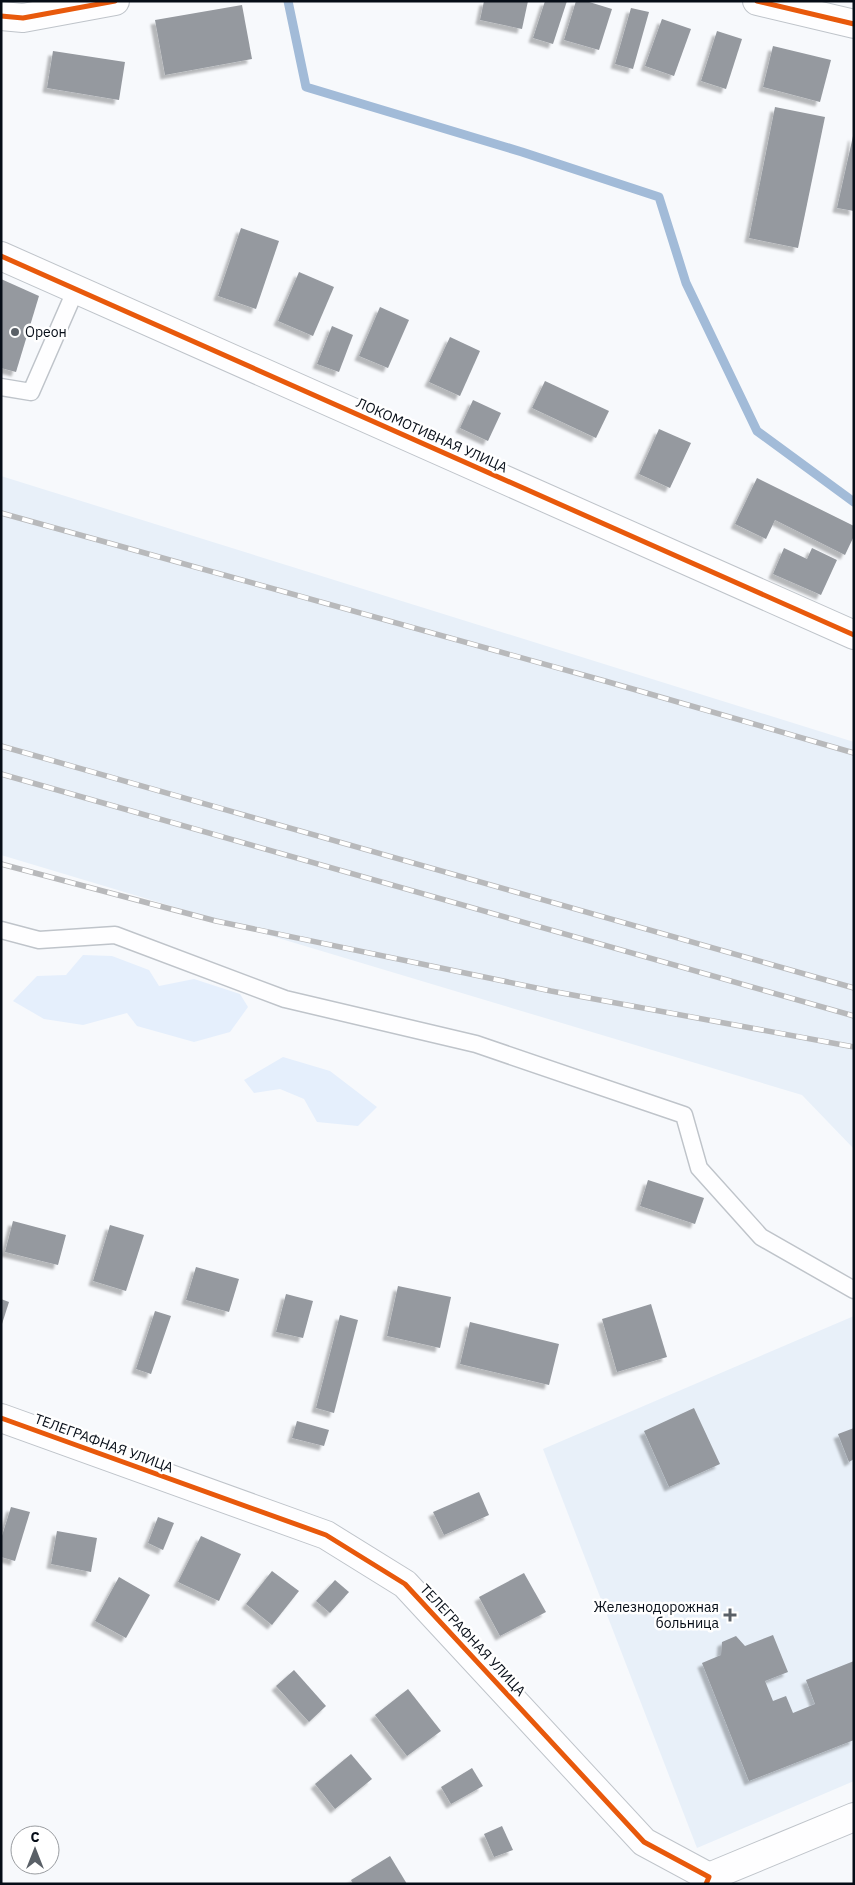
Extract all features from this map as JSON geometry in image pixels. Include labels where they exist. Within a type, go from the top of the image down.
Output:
[{"type":"street","points":[[1,34],[12,17],[115,1]]},
{"type":"street","points":[[756,1],[854,24]]},
{"type":"street","name":"ЛОКОМОТИВНАЯ УЛИЦА","points":[[1,256],[854,635]]},
{"type":"street","name":"ТЕЛЕГРАФНАЯ УЛИЦА","points":[[2,1418],[326,1535],[405,1584],[644,1842],[708,1881]]},
{"type":"street","points":[[708,1881],[854,1817]]},
{"type":"lane","points":[[1,387],[31,392],[76,289]]},
{"type":"lane","points":[[1,930],[39,940],[116,935],[285,999],[476,1044],[684,1115],[699,1168],[761,1237],[854,1290]]},
{"type":"shaded area","points":[[1,476],[854,742],[854,1149],[802,1095],[1,855]]},
{"type":"shaded area","points":[[83,955],[112,956],[149,970],[159,986],[194,979],[240,994],[248,1007],[230,1032],[194,1042],[137,1026],[127,1013],[83,1025],[44,1019],[13,1001],[37,976],[66,975]]},
{"type":"shaded area","points":[[283,1057],[330,1071],[377,1107],[358,1126],[317,1122],[304,1099],[280,1089],[254,1093],[244,1080]]},
{"type":"shaded area","name":"Железнодорожная больница","points":[[854,1316],[854,1781],[697,1848],[543,1449]]},
{"type":"building","points":[[484,1],[528,1],[522,29],[480,20]]},
{"type":"building","points":[[545,1],[567,1],[553,44],[533,38]]},
{"type":"building","points":[[576,1],[586,1],[612,9],[599,50],[564,40]]},
{"type":"building","points":[[242,5],[252,59],[165,75],[155,20]]},
{"type":"building","points":[[631,8],[649,12],[633,69],[615,64]]},
{"type":"building","points":[[662,19],[691,29],[674,76],[645,66]]},
{"type":"building","points":[[717,31],[742,39],[726,89],[701,81]]},
{"type":"building","points":[[773,46],[831,60],[820,102],[763,87]]},
{"type":"building","points":[[53,51],[125,62],[119,100],[47,88]]},
{"type":"building","points":[[775,107],[825,117],[798,248],[749,238]]},
{"type":"building","points":[[854,137],[854,211],[837,208]]},
{"type":"building","points":[[241,228],[279,241],[256,309],[218,296]]},
{"type":"building","points":[[299,272],[334,287],[313,336],[278,321]]},
{"type":"building","name":"Ореон","points":[[1,279],[39,296],[16,372],[1,368]]},
{"type":"building","points":[[380,307],[409,320],[388,368],[359,356]]},
{"type":"building","points":[[332,326],[353,335],[339,372],[317,364]]},
{"type":"building","points":[[450,337],[480,351],[460,396],[429,382]]},
{"type":"building","points":[[545,381],[609,411],[596,438],[532,408]]},
{"type":"building","points":[[473,400],[501,413],[488,441],[460,428]]},
{"type":"building","points":[[659,429],[691,443],[670,488],[639,474]]},
{"type":"building","points":[[757,478],[854,526],[854,536],[845,555],[775,520],[766,539],[735,524]]},
{"type":"building","points":[[784,548],[807,559],[812,548],[837,560],[821,595],[773,574]]},
{"type":"building","points":[[648,1180],[704,1198],[695,1224],[640,1206]]},
{"type":"building","points":[[13,1221],[66,1235],[58,1265],[5,1252]]},
{"type":"building","points":[[110,1225],[144,1235],[126,1291],[93,1281]]},
{"type":"building","points":[[196,1267],[239,1279],[229,1312],[186,1300]]},
{"type":"building","points":[[398,1286],[451,1297],[440,1348],[387,1336]]},
{"type":"building","points":[[286,1294],[313,1301],[303,1338],[276,1332]]},
{"type":"building","points":[[1,1299],[9,1302],[2,1324],[1,1324]]},
{"type":"building","points":[[651,1304],[667,1357],[617,1372],[602,1319]]},
{"type":"building","points":[[155,1311],[171,1316],[151,1374],[136,1369]]},
{"type":"building","points":[[340,1315],[358,1320],[334,1413],[316,1408]]},
{"type":"building","points":[[470,1322],[559,1344],[549,1385],[460,1364]]},
{"type":"building","points":[[694,1408],[720,1464],[669,1487],[644,1431]]},
{"type":"building","points":[[297,1421],[329,1430],[324,1446],[292,1438]]},
{"type":"building","points":[[854,1428],[854,1459],[849,1462],[838,1434]]},
{"type":"building","points":[[479,1492],[489,1515],[444,1535],[433,1512]]},
{"type":"building","points":[[11,1507],[30,1512],[15,1561],[1,1557],[1,1539]]},
{"type":"building","points":[[158,1517],[174,1523],[163,1550],[148,1543]]},
{"type":"building","points":[[57,1531],[97,1538],[91,1572],[51,1564]]},
{"type":"building","points":[[201,1536],[241,1554],[219,1601],[178,1582]]},
{"type":"building","points":[[272,1571],[299,1591],[272,1625],[246,1604]]},
{"type":"building","points":[[524,1573],[546,1612],[500,1636],[479,1597]]},
{"type":"building","points":[[119,1577],[150,1595],[126,1638],[95,1621]]},
{"type":"building","points":[[335,1580],[349,1592],[330,1613],[316,1601]]},
{"type":"building","points":[[773,1635],[788,1672],[765,1681],[773,1701],[786,1696],[793,1713],[815,1704],[806,1680],[854,1661],[854,1740],[749,1781],[702,1663],[721,1655],[722,1642],[736,1636],[745,1646]]},
{"type":"building","points":[[294,1670],[326,1706],[309,1722],[276,1686]]},
{"type":"building","points":[[408,1689],[441,1731],[407,1756],[375,1715]]},
{"type":"building","points":[[351,1754],[372,1779],[335,1809],[315,1784]]},
{"type":"building","points":[[472,1768],[483,1786],[451,1804],[441,1787]]},
{"type":"building","points":[[502,1826],[513,1850],[494,1857],[484,1834]]},
{"type":"building","points":[[390,1856],[407,1884],[353,1884],[351,1880]]},
{"type":"waterway","points":[[288,1],[306,87],[522,152],[659,197],[686,283],[757,431],[854,502]]},
{"type":"railway","points":[[1,513],[605,681],[854,753]]},
{"type":"railway","points":[[1,746],[854,988]]},
{"type":"railway","points":[[1,774],[854,1016]]},
{"type":"railway","points":[[1,864],[216,921],[551,991],[854,1047]]},
{"type":"cycle path","points":[[1,16],[23,18],[115,1]]},
{"type":"cycle path","points":[[757,1],[854,24]]},
{"type":"cycle path","points":[[1,256],[854,635]]},
{"type":"cycle path","points":[[1,1418],[326,1535],[405,1584],[644,1842],[709,1877],[706,1884]]},
{"type":"place","name":"Ореон","points":[[15,332]]},
{"type":"place","name":"Железнодорожная больница","points":[[730,1615]]}]
